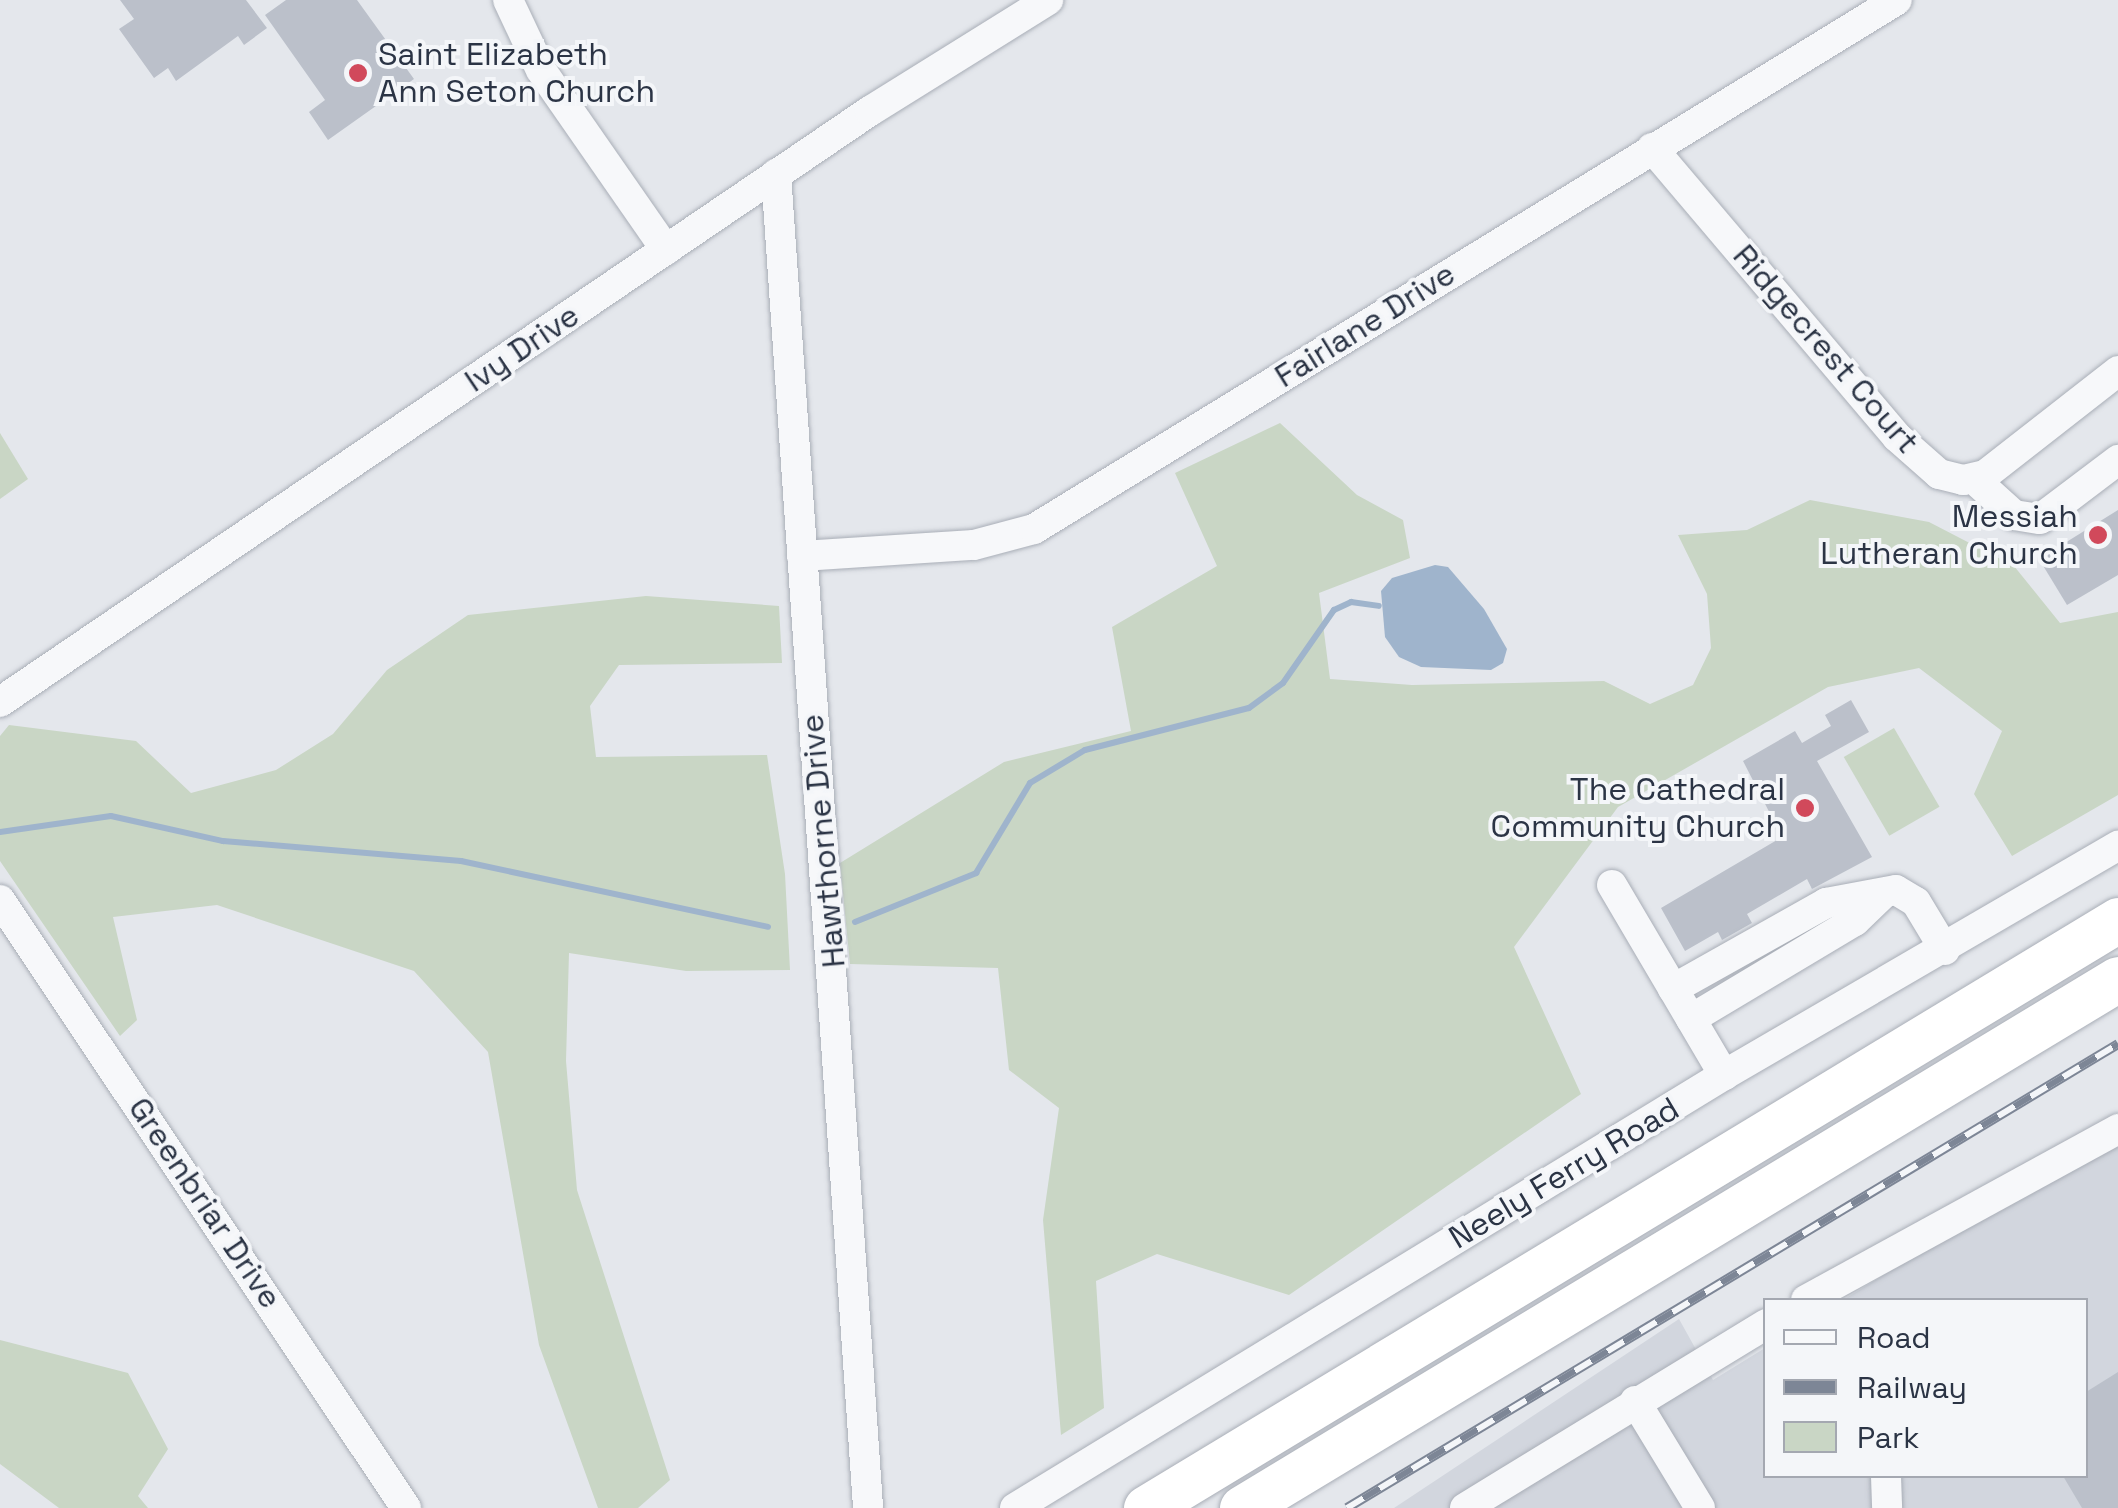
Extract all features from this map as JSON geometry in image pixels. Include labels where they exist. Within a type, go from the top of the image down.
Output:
[{"type":"highway","points":[[1146,1508],[2118,920]]},
{"type":"highway","points":[[1242,1508],[2118,979]]},
{"type":"street","points":[[508,0],[560,100],[666,250]]},
{"type":"street","name":"Ivy Drive","points":[[0,702],[776,174],[1048,0]]},
{"type":"street","name":"Fairlane Drive","points":[[802,556],[974,545],[1034,529],[1897,0]]},
{"type":"street","name":"Ridgecrest Court","points":[[1652,148],[1897,437],[1939,474],[1974,478]]},
{"type":"street","name":"Hawthorne Drive","points":[[776,174],[868,1508]]},
{"type":"street","points":[[2118,371],[1974,478],[2014,515],[2040,519],[2118,460]]},
{"type":"street","name":"Neely Ferry Road","points":[[1015,1508],[1724,1075],[2118,846]]},
{"type":"street","points":[[1612,884],[1724,1075]]},
{"type":"street","points":[[1667,979],[1826,903],[1905,890],[1945,950]]},
{"type":"street","points":[[1691,1019],[1855,922],[1882,894]]},
{"type":"street","name":"Greenbriar Drive","points":[[0,900],[406,1508]]},
{"type":"street","points":[[1814,1298],[1842,1291],[2112,1143]]},
{"type":"street","points":[[1465,1508],[1763,1326]]},
{"type":"street","points":[[1636,1401],[1700,1508]]},
{"type":"street","points":[[1886,1478],[1887,1508]]},
{"type":"shaded area","points":[[2118,1132],[2118,1508],[1394,1508],[1679,1319],[1713,1380],[1763,1349],[1763,1478],[2088,1478],[2088,1298],[1846,1298]]},
{"type":"green space","points":[[1280,423],[1357,495],[1403,520],[1410,558],[1319,593],[1330,679],[1412,685],[1604,681],[1650,704],[1693,685],[1711,648],[1707,594],[1678,535],[1747,530],[1810,500],[1929,522],[2014,566],[2060,623],[2118,612],[2118,795],[2012,856],[1974,794],[2002,731],[1919,668],[1828,687],[1618,807],[1514,947],[1581,1094],[1289,1295],[1157,1254],[1096,1281],[1104,1408],[1061,1435],[1043,1220],[1059,1108],[1009,1070],[998,968],[850,964],[840,863],[1004,762],[1131,731],[1112,627],[1217,566],[1175,473]]},
{"type":"green space","points":[[0,433],[28,479],[0,499]]},
{"type":"green space","points":[[646,596],[779,606],[782,663],[619,665],[590,706],[596,757],[767,755],[785,874],[790,970],[686,971],[569,953],[566,1061],[577,1190],[670,1480],[638,1508],[598,1508],[539,1345],[488,1052],[414,971],[217,905],[113,917],[137,1020],[120,1036],[0,861],[0,736],[9,725],[136,741],[191,793],[276,770],[333,734],[387,670],[468,615]]},
{"type":"green space","points":[[1894,728],[1940,807],[1889,836],[1844,757]]},
{"type":"green space","points":[[0,1340],[128,1373],[168,1449],[138,1496],[148,1508],[59,1508],[0,1464]]},
{"type":"water","points":[[1435,565],[1448,567],[1484,609],[1507,649],[1503,663],[1491,670],[1421,667],[1399,657],[1385,637],[1381,591],[1392,578]]},
{"type":"building","points":[[120,0],[246,0],[267,28],[244,45],[238,36],[176,81],[168,68],[154,78],[119,29],[134,19]]},
{"type":"building","points":[[286,0],[357,0],[414,79],[328,140],[309,112],[325,100],[265,15]]},
{"type":"building","name":"Messiah Lutheran Church","points":[[2118,510],[2118,575],[2067,605],[2039,559]]},
{"type":"building","name":"The Cathedral Community Church","points":[[1851,700],[1869,732],[1817,761],[1872,857],[1812,889],[1807,879],[1747,914],[1752,923],[1722,940],[1718,932],[1685,951],[1661,908],[1782,837],[1743,761],[1795,731],[1802,743],[1831,726],[1825,715]]},
{"type":"building","points":[[2118,1372],[2118,1508],[2082,1508],[2064,1478],[2088,1478],[2088,1391]]},
{"type":"waterway","points":[[855,922],[976,873],[1030,783],[1085,750],[1249,708],[1283,683],[1334,610],[1351,602],[1379,606]]},
{"type":"waterway","points":[[0,832],[111,816],[223,841],[461,861],[768,927]]},
{"type":"railway","points":[[1347,1508],[2118,1044]]},
{"type":"place","name":"Saint Elizabeth Ann Seton Church","points":[[358,73]]},
{"type":"place","name":"Messiah Lutheran Church","points":[[2098,535]]},
{"type":"place","name":"The Cathedral Community Church","points":[[1805,808]]}]
